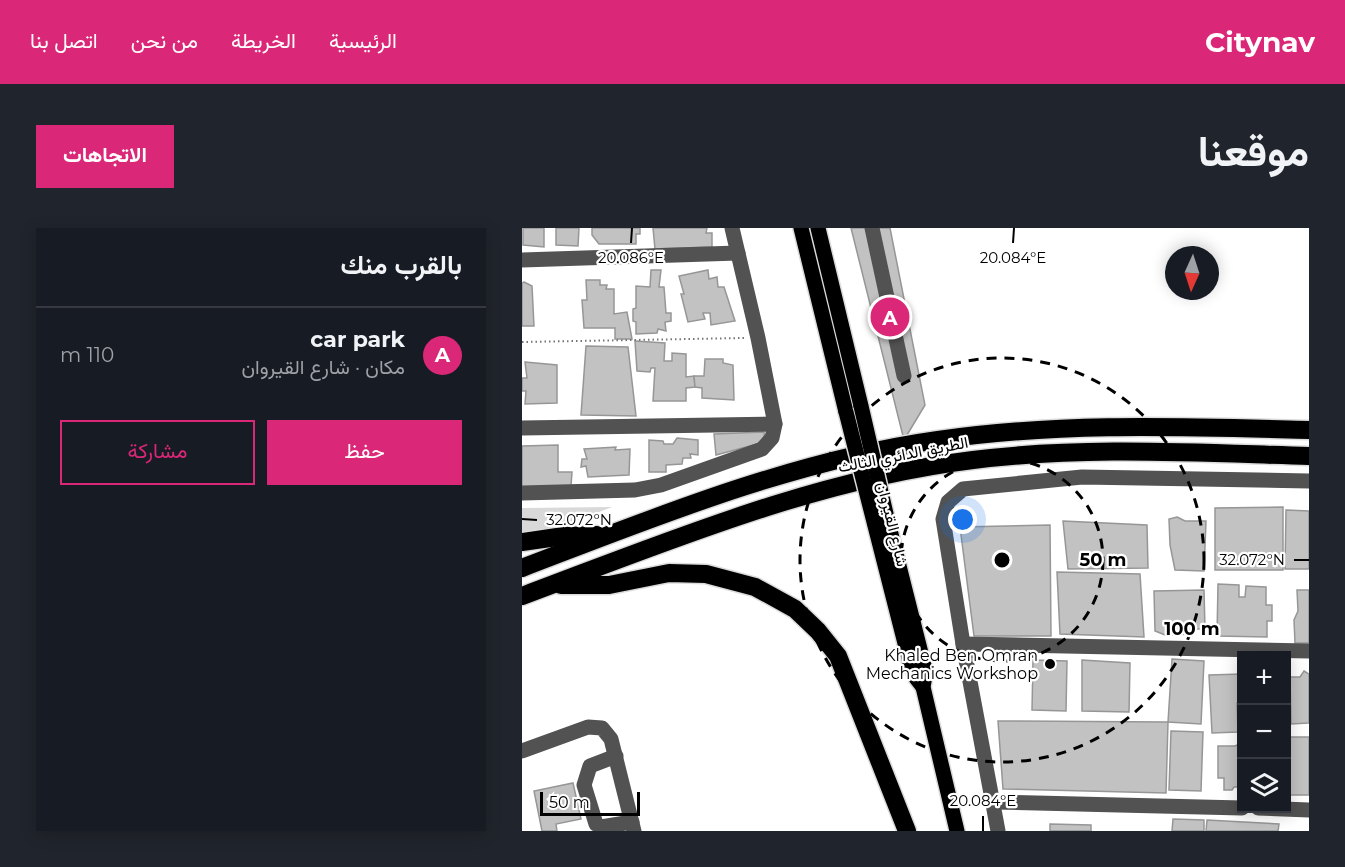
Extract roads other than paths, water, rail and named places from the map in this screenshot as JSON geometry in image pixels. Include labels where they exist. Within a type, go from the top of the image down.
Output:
[{"type":"highway","name":"الطريق الدائري الثالث","points":[[522,568],[686,506],[778,477],[935,440],[1076,427],[1309,430]]},
{"type":"highway","name":"الطريق الدائري الثالث","points":[[522,596],[696,531],[796,498],[906,471],[973,460],[1075,452],[1134,451],[1309,456]]},
{"type":"highway","points":[[522,542],[564,536],[610,534]]},
{"type":"highway","points":[[553,584],[596,586],[669,573],[706,574],[755,587],[795,609],[819,631],[838,656],[907,831]]},
{"type":"main road","name":"شارع القيروان","points":[[801,228],[846,412],[924,665],[923,687],[957,831]]},
{"type":"main road","name":"شارع القيروان","points":[[818,228],[861,406],[881,520]]},
{"type":"street","points":[[522,493],[635,490],[661,485],[762,449],[772,438],[775,424],[758,338],[732,228]]},
{"type":"street","points":[[872,228],[904,376]]},
{"type":"street","points":[[522,260],[738,253]]},
{"type":"street","points":[[522,428],[775,424]]},
{"type":"street","points":[[998,831],[963,644],[943,519],[948,502],[963,489],[1082,477],[1309,481]]},
{"type":"street","points":[[963,644],[1309,651]]},
{"type":"street","points":[[522,751],[588,727],[602,728],[611,739],[616,756],[633,826],[596,824],[584,785],[590,766],[616,756]]},
{"type":"street","points":[[994,802],[1237,808]]},
{"type":"street","points":[[1291,809],[1309,810]]},
{"type":"place","name":"car park","points":[[890,317]]},
{"type":"place","name":"Khaled Ben Omran Mechanics Workshop","points":[[1050,664]]}]
